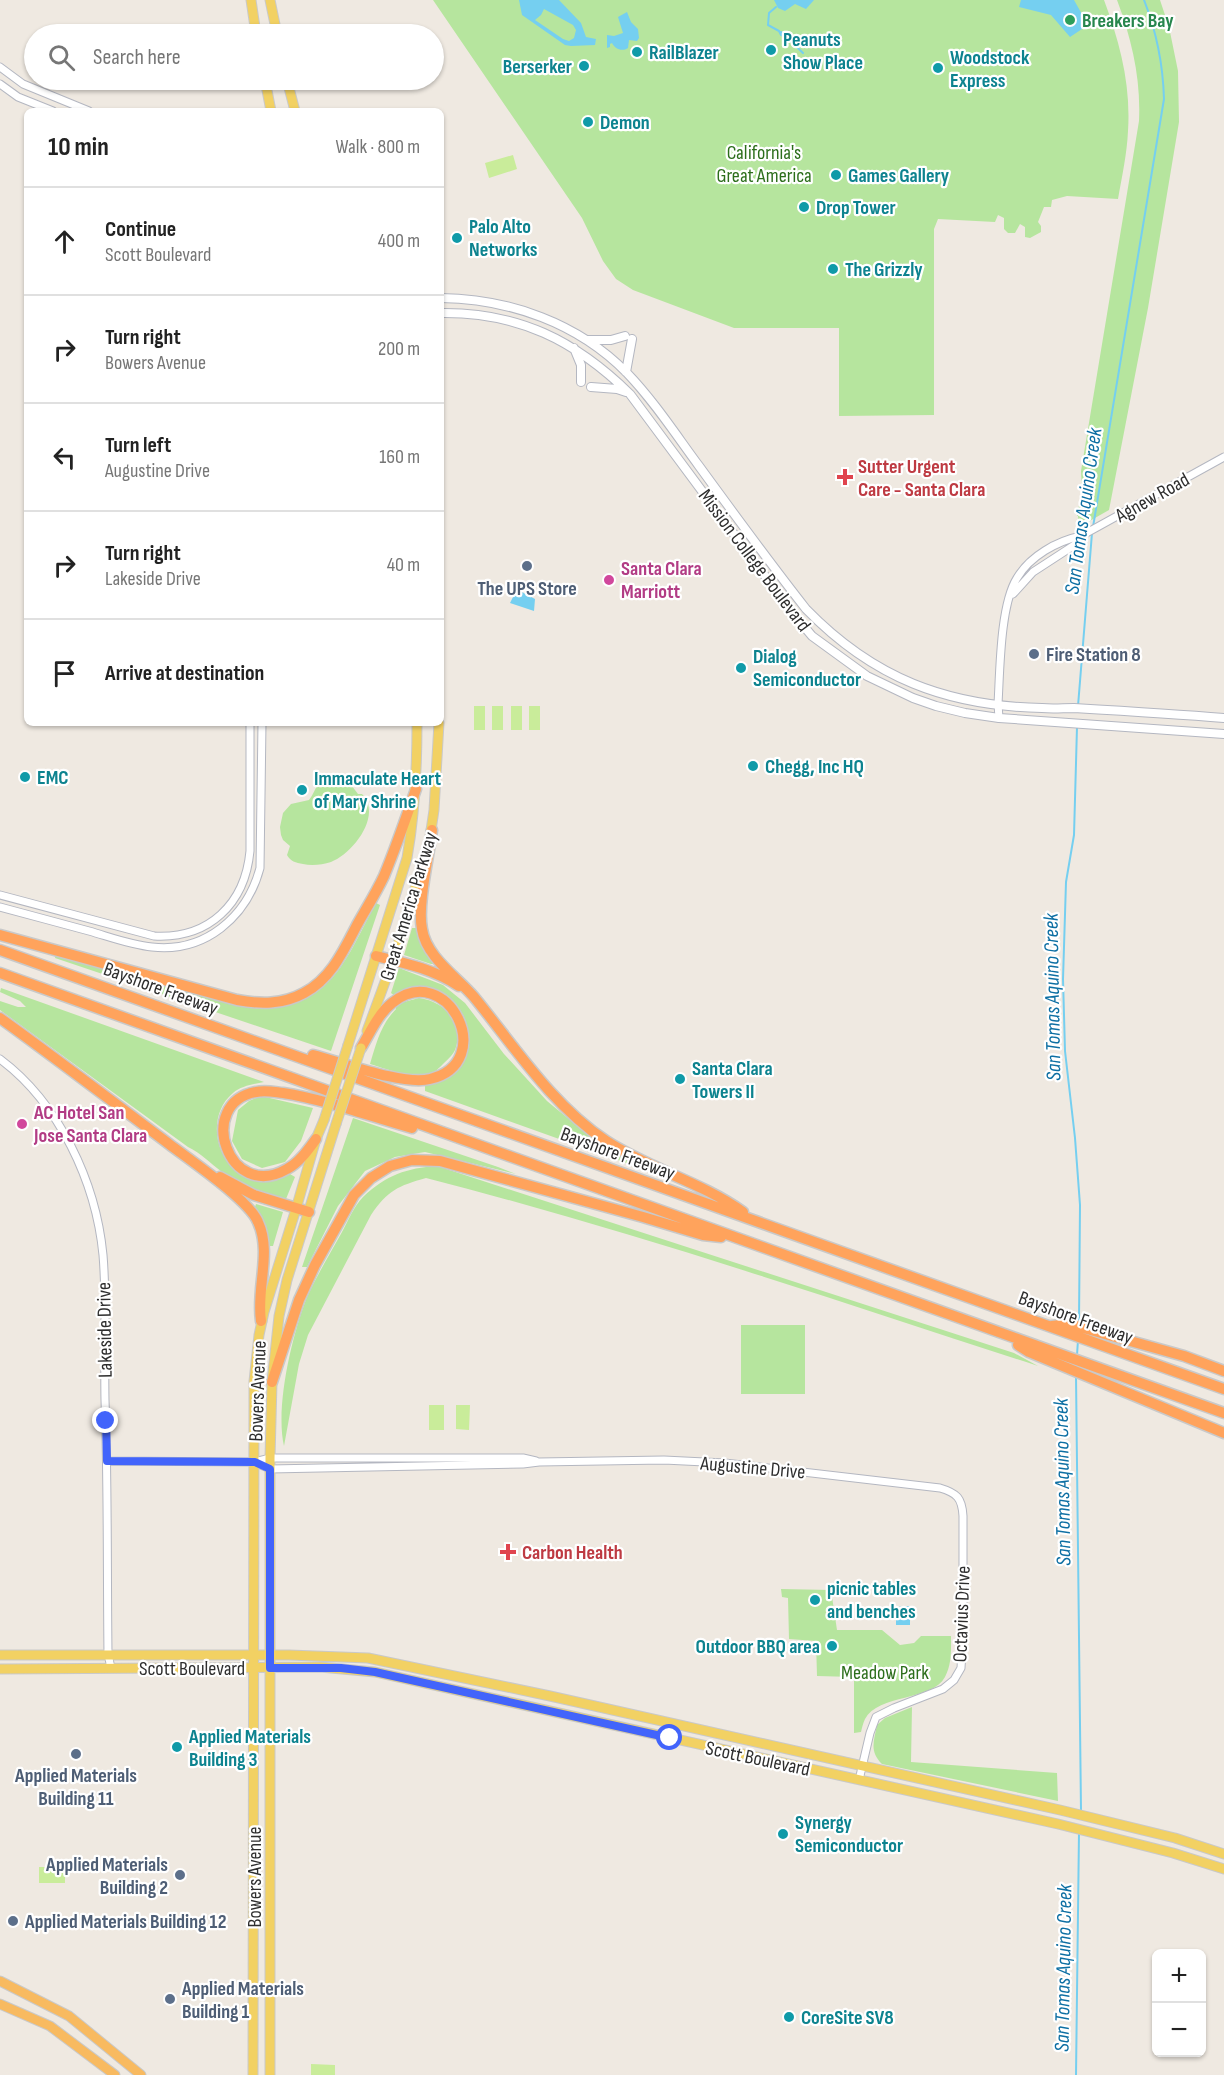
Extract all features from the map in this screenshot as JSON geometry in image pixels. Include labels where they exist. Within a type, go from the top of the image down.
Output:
[{"type":"highway","points":[[0,935],[237,1000],[258,1004],[290,999],[305,993],[337,962],[383,878],[400,838],[416,789]]},
{"type":"highway","points":[[432,830],[421,912],[422,930],[435,956],[472,995],[552,1095],[584,1125],[619,1149],[726,1201],[753,1220]]},
{"type":"highway","name":"Bayshore Freeway","points":[[0,950],[1048,1326],[1098,1338],[1224,1389]]},
{"type":"highway","points":[[376,956],[400,961],[435,973],[472,995]]},
{"type":"highway","name":"Bayshore Freeway","points":[[0,974],[994,1331],[1093,1372],[1224,1413]]},
{"type":"highway","points":[[243,1036],[391,1076],[426,1080],[446,1072],[456,1062],[463,1044],[463,1027],[457,1013],[445,1001],[430,994],[416,993],[399,998],[390,1005],[361,1048]]},
{"type":"highway","points":[[0,1018],[198,1166],[246,1205],[258,1219],[263,1234],[259,1305],[261,1321]]},
{"type":"highway","points":[[316,1139],[288,1169],[270,1175],[254,1174],[235,1163],[227,1154],[223,1138],[224,1124],[229,1110],[240,1099],[257,1091],[270,1091],[317,1100],[521,1161]]},
{"type":"highway","points":[[272,1382],[299,1300],[354,1195],[371,1178],[401,1162],[440,1161],[643,1216],[703,1236],[736,1238]]},
{"type":"highway","points":[[198,1166],[254,1195],[309,1212]]},
{"type":"highway","points":[[1098,1338],[1184,1356],[1224,1369]]},
{"type":"highway","points":[[1093,1372],[1224,1433]]},
{"type":"highway","points":[[0,1981],[69,2016],[141,2075]]},
{"type":"highway","points":[[0,2005],[50,2025],[115,2075]]},
{"type":"main road","points":[[251,0],[255,24]]},
{"type":"main road","points":[[270,0],[275,24]]},
{"type":"main road","points":[[267,90],[271,108]]},
{"type":"main road","points":[[290,90],[294,108]]},
{"type":"main road","name":"Mission College Boulevard","points":[[444,298],[480,300],[539,316],[586,340],[626,372],[655,406],[806,609],[828,631],[867,661],[890,674],[939,694],[998,704],[1224,718]]},
{"type":"main road","name":"Mission College Boulevard","points":[[444,313],[477,314],[517,322],[557,338],[604,369],[630,394],[812,636],[867,676],[913,698],[965,713],[999,718],[1224,734]]},
{"type":"main road","points":[[586,340],[629,337],[626,372]]},
{"type":"main road","points":[[574,348],[581,365],[581,382]]},
{"type":"main road","points":[[591,387],[617,389],[630,394]]},
{"type":"main road","name":"Great America Parkway","points":[[348,1045],[407,858],[413,826],[416,789],[417,726]]},
{"type":"main road","name":"Great America Parkway","points":[[361,1048],[393,960],[432,830],[439,726]]},
{"type":"main road","name":"Bowers Avenue","points":[[253,2075],[255,1953],[253,1921],[254,1381],[261,1321],[316,1139],[348,1045]]},
{"type":"main road","name":"Bowers Avenue","points":[[270,2075],[272,1382],[279,1316],[287,1280],[361,1048]]},
{"type":"main road","name":"Scott Boulevard","points":[[0,1655],[345,1655],[368,1658],[550,1696],[1060,1810],[1175,1838],[1224,1854]]},
{"type":"main road","name":"Scott Boulevard","points":[[0,1669],[341,1668],[375,1672],[1058,1824],[1173,1853],[1224,1869]]},
{"type":"main road","points":[[550,1696],[551,1712]]},
{"type":"street","points":[[0,67],[24,84]]},
{"type":"street","points":[[0,84],[18,97],[46,108]]},
{"type":"street","points":[[38,90],[82,108]]},
{"type":"street","name":"Agnew Road","points":[[999,718],[1004,618],[1010,598],[1033,572],[1076,544],[1081,536],[1224,457]]},
{"type":"street","points":[[0,895],[154,936],[171,936],[191,932],[217,918],[239,893],[249,863],[250,726]]},
{"type":"street","points":[[0,907],[150,947],[190,944],[222,929],[231,922],[247,901],[257,881],[260,868],[261,726]]},
{"type":"street","name":"Lakeside Drive","points":[[0,1059],[16,1071],[59,1124],[74,1149],[90,1192],[103,1254],[108,1654],[111,1668]]},
{"type":"street","name":"Augustine Drive","points":[[107,1461],[255,1462],[270,1458],[523,1458],[539,1462]]},
{"type":"street","name":"Augustine Drive","points":[[255,1462],[270,1469],[664,1460],[742,1464],[940,1488],[952,1492],[962,1502]]},
{"type":"street","name":"Octavius Drive","points":[[859,1780],[876,1717],[894,1707],[943,1689],[954,1680],[961,1668],[963,1635],[962,1502]]},
{"type":"green space","name":"California's Great America","points":[[433,0],[1104,0],[1123,64],[1128,97],[1127,140],[1118,199],[1067,196],[1052,200],[1051,207],[1044,207],[1038,222],[1041,232],[1030,238],[1025,237],[1025,227],[1020,224],[1015,233],[1008,233],[1004,229],[1004,218],[998,215],[995,222],[938,219],[934,229],[934,415],[839,416],[839,328],[734,328],[633,290],[616,279],[603,261],[582,218]]},
{"type":"green space","points":[[1117,0],[1160,0],[1169,27],[1178,71],[1179,122],[1148,308],[1109,510],[1079,527],[1077,516],[1082,490],[1081,471],[1139,121],[1139,90],[1134,60]]},
{"type":"green space","points":[[513,155],[517,169],[489,178],[485,163]]},
{"type":"green space","points":[[474,706],[485,706],[485,730],[474,730]]},
{"type":"green space","points":[[492,706],[503,706],[503,730],[492,730]]},
{"type":"green space","points":[[511,706],[522,706],[522,730],[511,730]]},
{"type":"green space","points":[[529,706],[540,706],[540,730],[529,730]]},
{"type":"green space","points":[[334,778],[349,782],[358,794],[362,794],[368,803],[367,823],[356,843],[339,858],[320,864],[300,864],[287,855],[290,846],[283,840],[280,827],[283,813],[291,804],[309,800],[320,782]]},
{"type":"green space","points":[[376,903],[380,905],[331,1051],[55,958],[56,954],[241,1006],[272,1008],[299,999],[331,979],[350,953]]},
{"type":"green space","points":[[412,928],[417,928],[435,964],[404,955]]},
{"type":"green space","points":[[399,968],[443,985],[465,1003],[504,1054],[547,1101],[588,1135],[634,1163],[632,1165],[425,1091],[425,1084],[439,1081],[451,1074],[463,1060],[468,1042],[467,1024],[456,1005],[445,994],[435,991],[418,991],[395,996],[391,993]]},
{"type":"green space","points":[[1,988],[264,1082],[240,1089],[226,1101],[220,1110],[218,1120],[218,1141],[226,1159],[244,1176],[261,1180],[290,1174],[295,1177],[286,1199],[253,1189],[222,1172],[0,1010],[0,1001],[26,1007],[20,1001],[0,992]]},
{"type":"green space","points":[[419,998],[437,1004],[455,1022],[457,1040],[453,1054],[435,1071],[424,1075],[403,1074],[370,1064],[383,1028],[396,1007]]},
{"type":"green space","points":[[261,1096],[313,1108],[301,1141],[285,1162],[262,1168],[242,1159],[232,1141],[238,1110],[249,1101]]},
{"type":"green space","points":[[353,1118],[516,1174],[425,1152],[395,1157],[365,1171],[338,1206],[307,1267],[302,1267]]},
{"type":"green space","points":[[437,1166],[1014,1353],[1038,1366],[657,1243],[426,1178],[388,1194],[371,1215],[308,1335],[299,1364],[284,1446],[283,1392],[301,1313],[311,1289],[351,1214],[363,1197],[380,1183],[406,1171]]},
{"type":"green space","points":[[256,1204],[283,1212],[273,1246],[267,1246]]},
{"type":"green space","points":[[741,1325],[805,1325],[805,1394],[741,1394]]},
{"type":"green space","points":[[429,1405],[444,1405],[444,1430],[429,1430]]},
{"type":"green space","points":[[456,1405],[470,1405],[469,1430],[456,1429]]},
{"type":"green space","name":"Meadow Park","points":[[781,1589],[831,1590],[837,1630],[882,1630],[900,1645],[914,1643],[921,1636],[951,1636],[950,1662],[945,1677],[929,1690],[881,1705],[865,1719],[861,1732],[854,1733],[854,1677],[817,1676],[816,1641],[789,1639],[788,1598],[782,1597]]},
{"type":"green space","points":[[912,1707],[911,1762],[1057,1773],[1058,1801],[882,1764],[874,1750],[877,1725],[885,1718]]},
{"type":"green space","points":[[39,1867],[65,1867],[65,1883],[39,1883]]},
{"type":"green space","points":[[311,2064],[335,2065],[335,2075],[311,2075]]},
{"type":"water","points":[[519,0],[559,0],[581,23],[586,37],[596,39],[595,45],[565,45],[522,15]],"holes":[[[544,9],[573,25],[576,30],[574,38],[569,41],[535,20]]]},
{"type":"water","points":[[774,0],[814,0],[806,9],[795,4],[785,11],[778,8]]},
{"type":"water","name":"Breakers Bay","points":[[1021,0],[1074,0],[1088,25],[1070,37],[1051,15],[1019,7]]},
{"type":"water","points":[[627,12],[631,22],[638,29],[639,38],[637,41],[629,40],[628,48],[623,50],[612,43],[607,48],[607,35],[614,36],[623,33],[618,17]]},
{"type":"water","points":[[520,591],[535,599],[534,611],[510,603],[515,593]]},
{"type":"water","points":[[910,1606],[910,1625],[896,1625],[896,1607]]},
{"type":"waterway","name":"San Tomas Aquino Creek","points":[[1093,527],[1164,99],[1158,49],[1144,0]]},
{"type":"waterway","points":[[776,7],[769,13],[768,25],[784,36]]},
{"type":"waterway","points":[[781,32],[803,53]]},
{"type":"waterway","name":"San Tomas Aquino Creek","points":[[1078,706],[1092,533]]},
{"type":"waterway","name":"San Tomas Aquino Creek","points":[[1077,727],[1074,835],[1066,882],[1063,979],[1065,1051],[1080,1205],[1079,1322]]},
{"type":"waterway","name":"San Tomas Aquino Creek","points":[[1077,1355],[1078,1340]]},
{"type":"waterway","name":"San Tomas Aquino Creek","points":[[1076,1376],[1081,1811]]},
{"type":"waterway","name":"San Tomas Aquino Creek","points":[[1076,2075],[1079,1832]]},
{"type":"place","name":"Breakers Bay","points":[[1070,20]]},
{"type":"place","name":"Peanuts Show Place","points":[[771,50]]},
{"type":"place","name":"RailBlazer","points":[[637,52]]},
{"type":"place","name":"Berserker","points":[[584,66]]},
{"type":"place","name":"Woodstock Express","points":[[938,68]]},
{"type":"place","name":"Demon","points":[[588,122]]},
{"type":"place","name":"Games Gallery","points":[[836,175]]},
{"type":"place","name":"Drop Tower","points":[[804,207]]},
{"type":"place","name":"Palo Alto Networks","points":[[457,238]]},
{"type":"place","name":"The Grizzly","points":[[833,269]]},
{"type":"place","name":"Sutter Urgent Care - Santa Clara","points":[[845,477]]},
{"type":"place","name":"The UPS Store","points":[[527,566]]},
{"type":"place","name":"Santa Clara Marriott","points":[[609,580]]},
{"type":"place","name":"Fire Station 8","points":[[1034,654]]},
{"type":"place","name":"Dialog Semiconductor","points":[[741,668]]},
{"type":"place","name":"Chegg, Inc HQ","points":[[753,766]]},
{"type":"place","name":"EMC","points":[[25,777]]},
{"type":"place","name":"Immaculate Heart of Mary Shrine","points":[[302,790]]},
{"type":"place","name":"Santa Clara Towers II","points":[[680,1079]]},
{"type":"place","name":"AC Hotel San Jose Santa Clara","points":[[22,1124]]},
{"type":"place","name":"Carbon Health","points":[[508,1552]]},
{"type":"place","name":"picnic tables and benches","points":[[815,1600]]},
{"type":"place","name":"Outdoor BBQ area","points":[[832,1646]]},
{"type":"place","name":"Applied Materials Building 3","points":[[177,1747]]},
{"type":"place","name":"Applied Materials Building 11","points":[[76,1754]]},
{"type":"place","name":"Synergy Semiconductor","points":[[783,1834]]},
{"type":"place","name":"Applied Materials Building 2","points":[[180,1875]]},
{"type":"place","name":"Applied Materials Building 12","points":[[13,1921]]},
{"type":"place","name":"Applied Materials Building 1","points":[[170,1999]]},
{"type":"place","name":"CoreSite SV8","points":[[789,2017]]},
{"type":"route","points":[[106,1421],[107,1461],[255,1462],[270,1469],[270,1668],[341,1668],[375,1672],[670,1738]]}]
